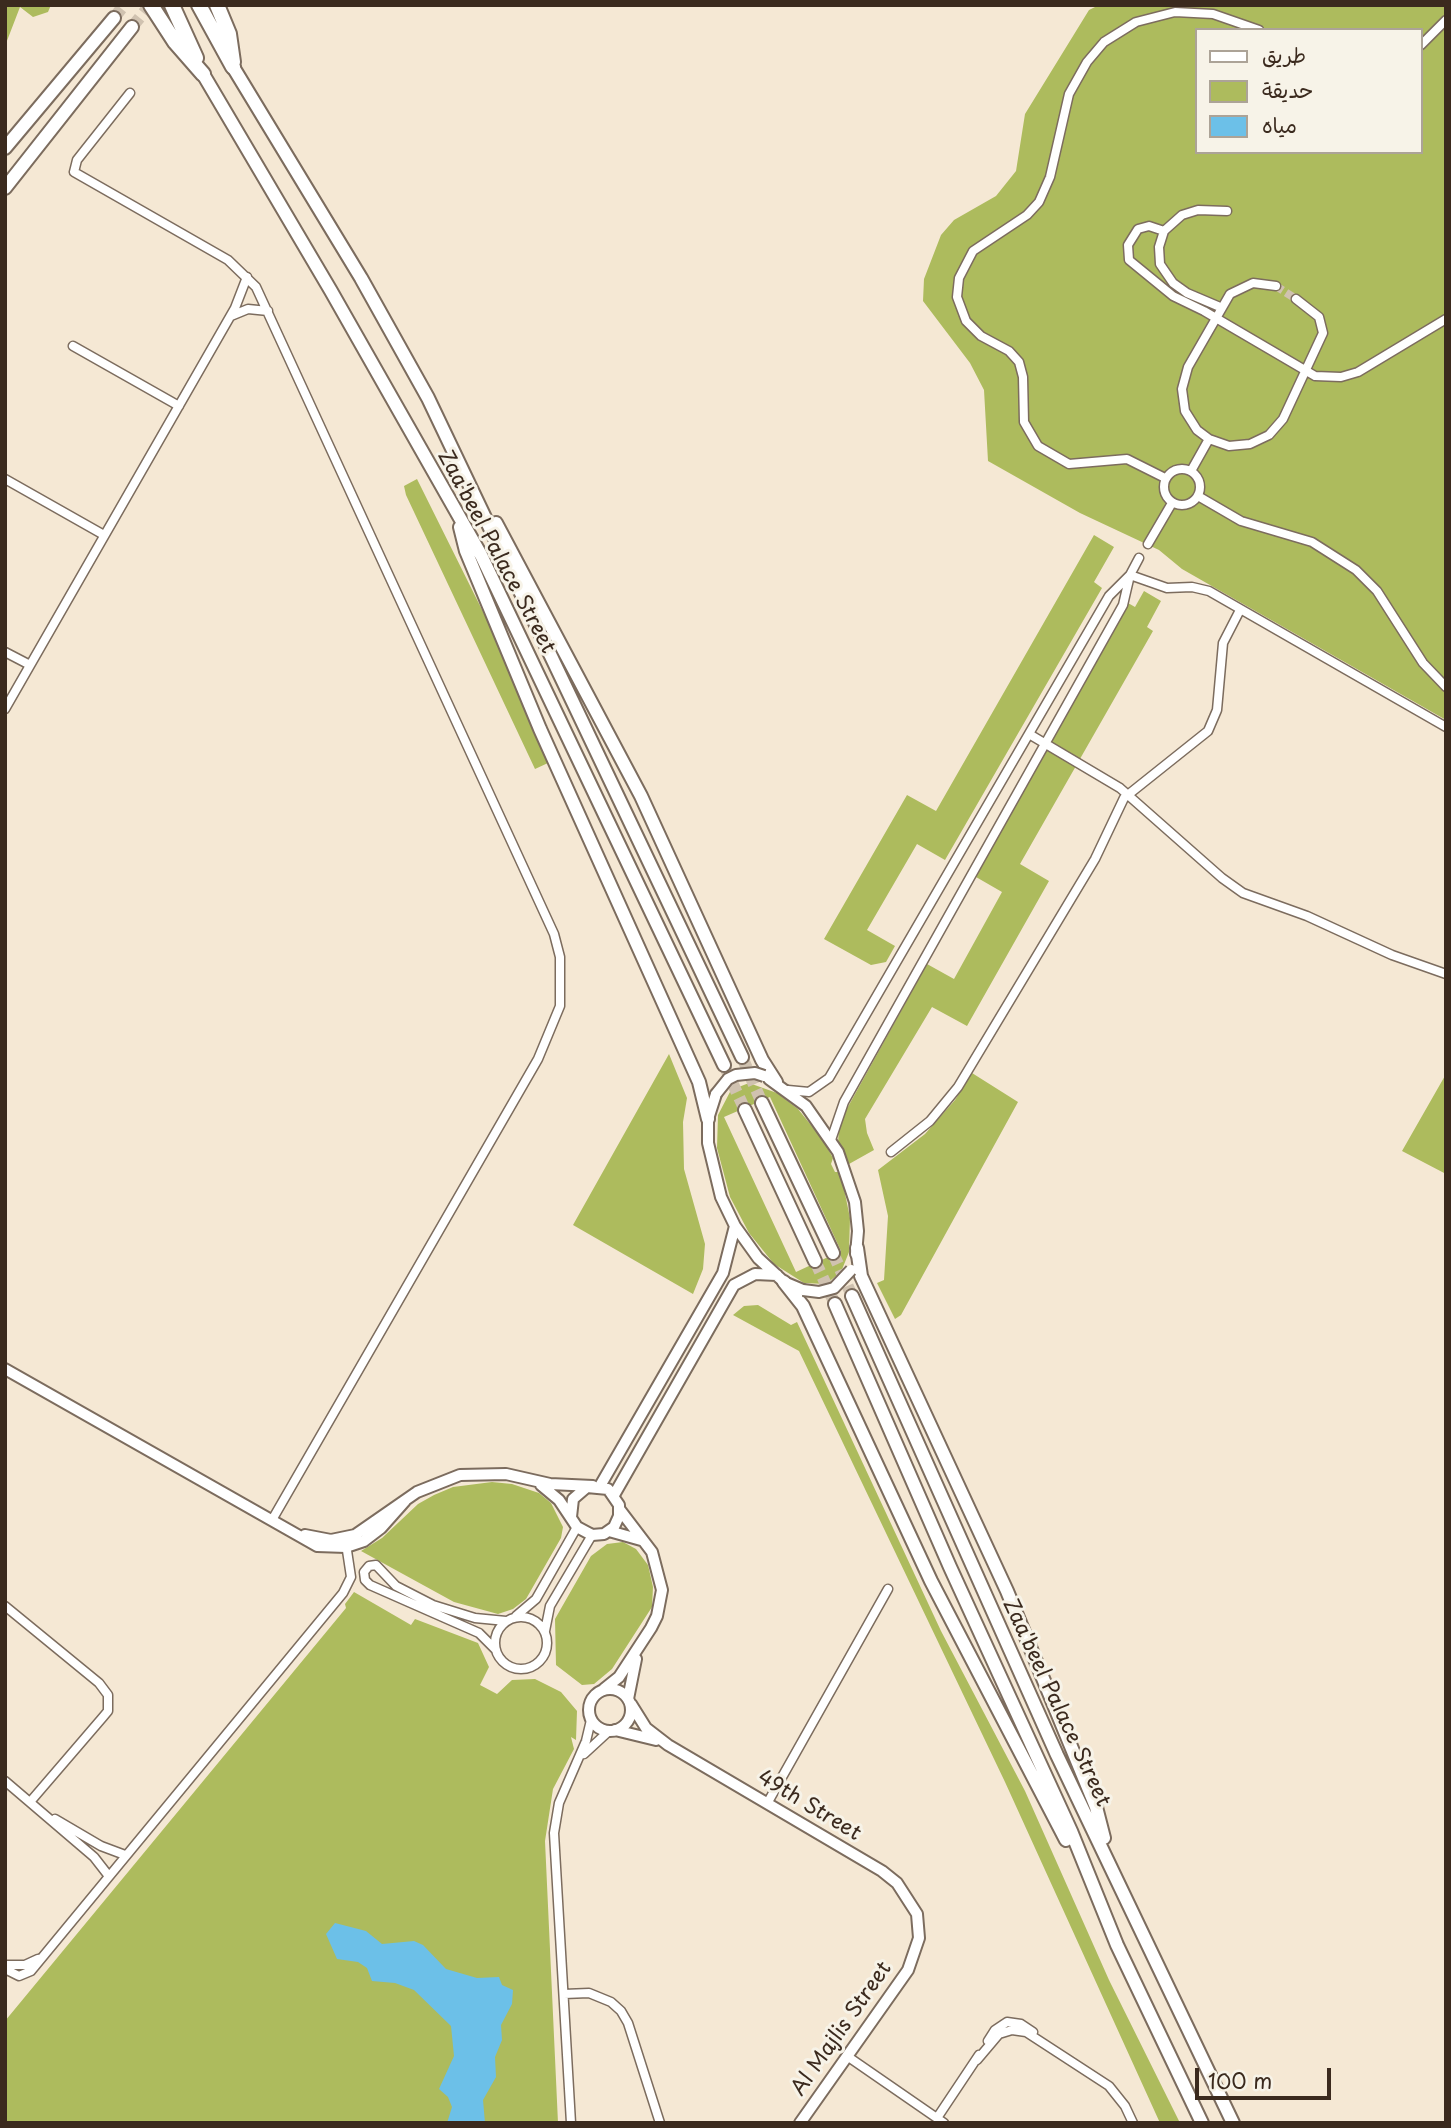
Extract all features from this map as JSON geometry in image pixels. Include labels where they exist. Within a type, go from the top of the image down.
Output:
[{"type":"highway","points":[[151,5],[175,42],[203,74]]},
{"type":"highway","points":[[199,5],[233,67]]},
{"type":"highway","points":[[217,5],[229,34],[233,67]]},
{"type":"highway","points":[[171,9],[203,74]]},
{"type":"main road","points":[[5,148],[114,18]]},
{"type":"main road","points":[[5,188],[132,27]]},
{"type":"main road","name":"Zaa'beel Palace Street","points":[[233,67],[362,278],[428,398],[742,1057]]},
{"type":"main road","name":"Zaa'beel Palace Street","points":[[203,74],[352,326],[487,567],[724,1065]]},
{"type":"main road","points":[[480,505],[508,543],[641,796],[762,1060],[781,1086]]},
{"type":"main road","points":[[459,520],[466,551],[540,729],[699,1082],[708,1119]]},
{"type":"main road","points":[[762,1102],[833,1253]]},
{"type":"main road","points":[[745,1110],[815,1261]]},
{"type":"main road","points":[[857,1248],[862,1276],[1007,1591],[1087,1785],[1099,1819],[1107,1856]]},
{"type":"main road","points":[[780,1279],[803,1306],[973,1665],[1066,1839],[1082,1861]]},
{"type":"main road","name":"Zaa'beel Palace Street","points":[[852,1296],[1057,1755],[1233,2123]]},
{"type":"main road","name":"Zaa'beel Palace Street","points":[[835,1304],[1155,2028],[1202,2123]]},
{"type":"street","points":[[1166,478],[1127,459],[1069,464],[1055,459],[1038,446],[1024,422],[1023,377],[1019,362],[1009,351],[981,336],[966,321],[957,297],[958,278],[973,251],[1027,215],[1039,202],[1050,177],[1069,94],[1087,62],[1104,42],[1136,22],[1175,12],[1213,14],[1253,28]]},
{"type":"street","points":[[1423,43],[1446,20]]},
{"type":"street","points":[[130,93],[76,160],[74,172],[221,256],[247,276],[268,311],[554,934],[562,982],[553,1030],[538,1059],[272,1520]]},
{"type":"street","points":[[1152,280],[1160,264],[1159,247],[1164,231],[1175,219],[1190,212],[1227,211]]},
{"type":"street","points":[[1164,231],[1141,227],[1128,245],[1129,260],[1173,296],[1214,317],[1306,373],[1323,377],[1349,375],[1446,319]]},
{"type":"street","points":[[1160,264],[1180,289],[1220,307]]},
{"type":"street","points":[[5,709],[229,318],[247,276]]},
{"type":"street","points":[[1276,286],[1261,283],[1241,287],[1220,307],[1188,367],[1182,388],[1188,418],[1209,439],[1230,446],[1244,446],[1269,435],[1283,419],[1322,340],[1323,326],[1313,310],[1296,299]]},
{"type":"street","points":[[229,318],[248,309],[268,311]]},
{"type":"street","points":[[73,346],[179,406]]},
{"type":"street","points":[[1191,471],[1209,439]]},
{"type":"street","points":[[1177,469],[1191,471],[1199,482],[1198,496],[1186,505],[1172,503],[1164,492],[1166,478],[1177,469]]},
{"type":"street","points":[[5,479],[104,535]]},
{"type":"street","points":[[1198,496],[1241,521],[1300,537],[1344,561],[1377,591],[1423,663],[1446,687]]},
{"type":"street","points":[[1148,544],[1172,503]]},
{"type":"street","points":[[831,1140],[844,1102],[1124,605],[1130,575],[1139,558]]},
{"type":"street","points":[[781,1086],[810,1092],[829,1078],[1109,596],[1130,575]]},
{"type":"street","points":[[1130,575],[1167,588],[1203,589],[1446,727]]},
{"type":"street","points":[[891,1152],[930,1121],[958,1087],[1098,853],[1128,794],[1197,741],[1212,724],[1217,710],[1221,652],[1240,610]]},
{"type":"street","points":[[5,652],[30,665]]},
{"type":"street","points":[[1029,734],[1128,794],[1222,878],[1243,893],[1307,916],[1375,949],[1446,974]]},
{"type":"street","points":[[755,1073],[781,1086],[806,1106],[831,1140],[843,1164],[855,1202],[857,1248],[851,1270],[841,1283],[827,1291],[803,1290],[780,1279],[758,1258],[736,1226],[712,1169],[708,1119],[721,1086],[736,1075],[755,1073]]},
{"type":"street","points":[[571,1517],[571,1504],[577,1494],[597,1486],[723,1273],[736,1226]]},
{"type":"street","points":[[614,1495],[729,1292],[747,1276],[780,1279]]},
{"type":"street","points":[[5,1369],[317,1546],[347,1543],[372,1535],[405,1500],[431,1485],[460,1475],[498,1473],[535,1482],[597,1486],[614,1495],[620,1510],[658,1564],[663,1590],[657,1616],[640,1647],[619,1677],[591,1699],[588,1709],[591,1720],[599,1728],[612,1731]]},
{"type":"street","points":[[535,1482],[559,1500],[577,1527],[592,1535],[609,1531],[644,1541]]},
{"type":"street","points":[[609,1531],[617,1522],[620,1510]]},
{"type":"street","points":[[496,1650],[496,1634],[506,1621],[536,1599],[577,1527]]},
{"type":"street","points":[[506,1621],[475,1618],[433,1605],[396,1586],[376,1565],[369,1566],[364,1572],[365,1580],[370,1585],[479,1633],[506,1664],[529,1667],[544,1654],[550,1606],[592,1535]]},
{"type":"street","points":[[5,1967],[12,1974],[25,1975],[344,1593],[351,1577],[347,1543]]},
{"type":"street","points":[[768,1802],[888,1589]]},
{"type":"street","points":[[5,1606],[99,1683],[108,1695],[108,1711],[30,1802]]},
{"type":"street","points":[[515,1617],[530,1618],[545,1634]]},
{"type":"street","points":[[578,1762],[612,1731],[628,1721],[632,1669],[640,1647]]},
{"type":"street","points":[[604,1689],[616,1689],[630,1702]]},
{"type":"street","name":"49th Street","points":[[630,1702],[646,1728],[668,1745],[882,1871],[909,1898],[917,1914]]},
{"type":"street","points":[[571,2123],[554,1833],[561,1796],[578,1762],[591,1720]]},
{"type":"street","name":"49th Street","points":[[612,1731],[642,1735],[668,1745]]},
{"type":"street","points":[[5,1781],[52,1818],[101,1846],[125,1855]]},
{"type":"street","points":[[52,1818],[94,1857],[108,1875]]},
{"type":"street","name":"Al Majlis Street","points":[[800,2123],[913,1960],[919,1938],[917,1914]]},
{"type":"street","points":[[564,1994],[589,1993],[611,2002],[621,2011],[630,2030],[660,2123]]},
{"type":"street","points":[[847,2056],[941,2120],[995,2029],[1007,2022],[1021,2024],[1109,2086],[1125,2106],[1133,2123]]},
{"type":"green space","points":[[5,5],[51,5],[48,12],[33,17],[20,7],[5,46]]},
{"type":"green space","points":[[1099,5],[1446,5],[1446,720],[1182,569],[1159,550],[1080,513],[988,461],[984,390],[970,363],[923,301],[924,279],[941,235],[954,220],[996,196],[1016,171],[1025,114],[1089,10]]},
{"type":"green space","points":[[417,479],[499,644],[548,763],[535,769],[406,495],[404,486]]},
{"type":"green space","points":[[1094,535],[1114,547],[1094,582],[1102,588],[945,860],[917,844],[867,930],[895,946],[886,962],[871,965],[824,939],[907,795],[936,811]]},
{"type":"green space","points":[[1144,591],[1161,601],[1147,627],[1153,631],[1020,864],[1049,881],[967,1026],[932,1007],[865,1119],[874,1150],[849,1164],[838,1145],[839,1123],[927,964],[954,979],[1002,892],[976,877],[1128,603],[1135,607]]},
{"type":"green space","points":[[669,1054],[687,1098],[683,1122],[684,1169],[705,1244],[703,1269],[693,1294],[573,1225]]},
{"type":"green space","points":[[972,1073],[1018,1102],[901,1315],[895,1319],[877,1283],[884,1280],[888,1216],[878,1170],[925,1134],[955,1100]]},
{"type":"green space","points":[[1446,1074],[1446,1174],[1402,1151]]},
{"type":"green space","points":[[749,1083],[777,1093],[798,1109],[823,1140],[833,1158],[831,1164],[842,1179],[850,1218],[849,1252],[841,1272],[826,1284],[804,1283],[774,1264],[749,1233],[730,1197],[717,1148],[718,1115],[731,1090]],"holes":[[[770,1097],[841,1251],[796,1272],[724,1117]]]},
{"type":"green space","points":[[758,1305],[791,1325],[797,1322],[941,1631],[1025,1791],[1109,1980],[1180,2123],[1160,2123],[1005,1782],[799,1351],[733,1315],[744,1306]]},
{"type":"green space","points":[[492,1482],[512,1484],[539,1493],[551,1503],[563,1527],[561,1538],[526,1599],[513,1609],[498,1614],[454,1602],[361,1551],[382,1538],[418,1504],[434,1495],[453,1487]]},
{"type":"green space","points":[[623,1542],[636,1549],[648,1565],[653,1587],[652,1607],[612,1669],[594,1684],[582,1685],[556,1665],[555,1619],[591,1556],[607,1544]]},
{"type":"green space","points":[[354,1592],[411,1625],[415,1619],[478,1643],[489,1667],[480,1685],[497,1694],[512,1680],[535,1679],[561,1692],[577,1711],[576,1740],[571,1737],[574,1749],[553,1789],[545,1841],[558,2123],[5,2123],[5,2021],[346,1608],[345,1604]]},
{"type":"water","points":[[335,1923],[366,1931],[382,1944],[414,1941],[423,1945],[446,1969],[477,1978],[499,1977],[502,1985],[513,1990],[512,2004],[501,2025],[502,2040],[495,2057],[496,2077],[483,2100],[485,2123],[447,2123],[452,2107],[448,2097],[439,2089],[454,2056],[451,2026],[414,1990],[395,1983],[372,1981],[367,1968],[358,1962],[337,1959],[326,1934]]},
{"type":"tunnel","points":[[114,18],[124,5]]},
{"type":"tunnel","points":[[132,27],[150,5]]},
{"type":"tunnel","points":[[1276,286],[1296,299]]},
{"type":"tunnel","points":[[742,1057],[762,1103]]},
{"type":"tunnel","points":[[724,1065],[745,1110]]},
{"type":"tunnel","points":[[833,1253],[852,1296]]},
{"type":"tunnel","points":[[815,1261],[835,1304]]}]
